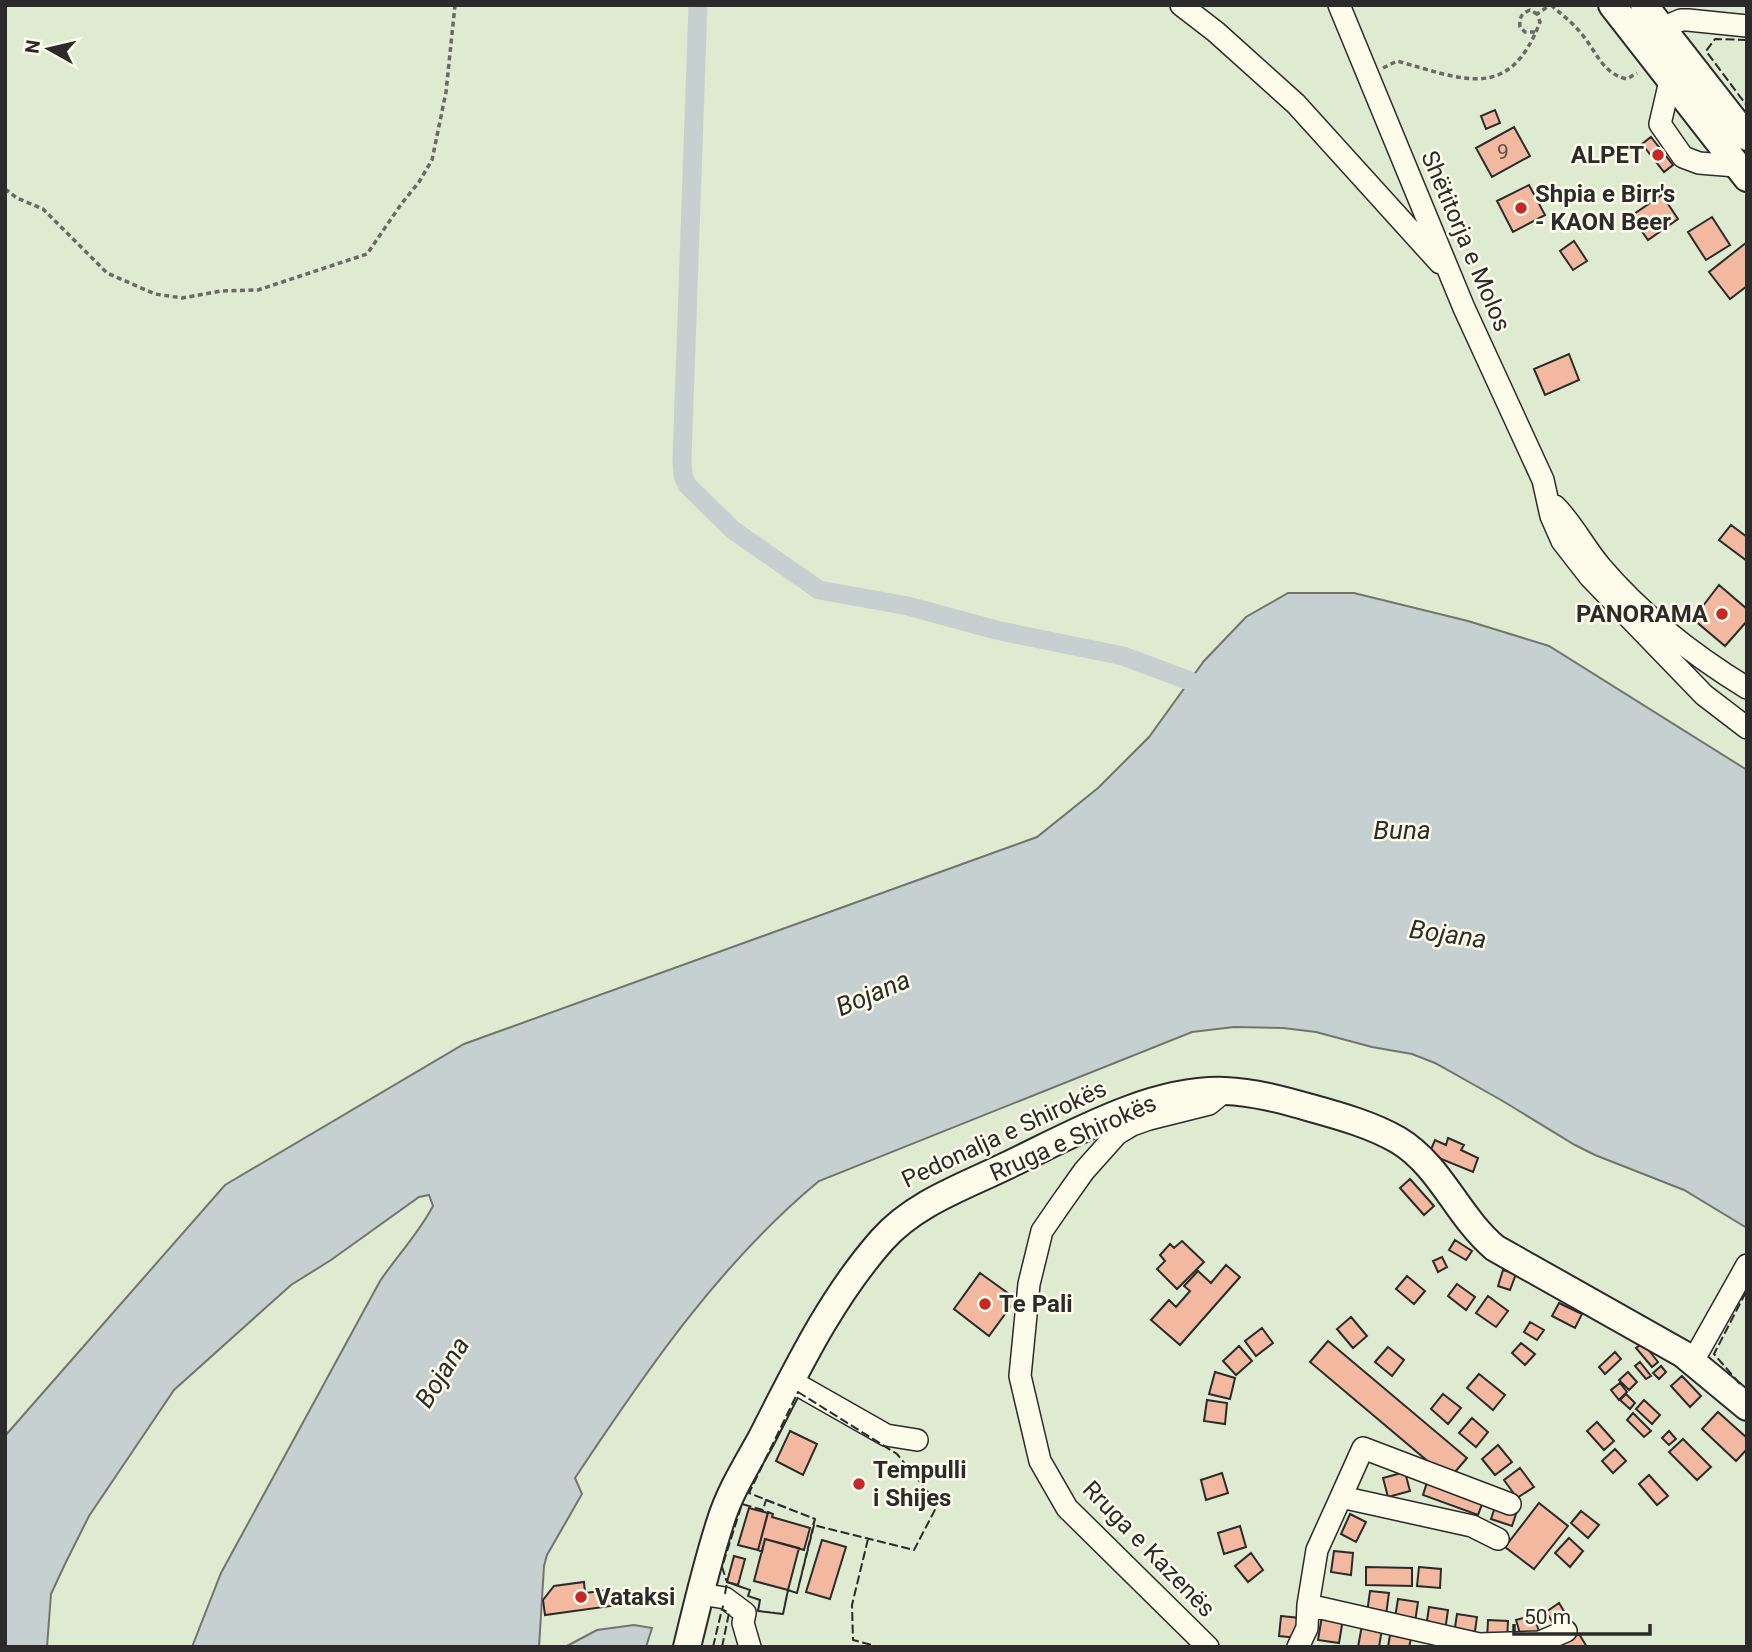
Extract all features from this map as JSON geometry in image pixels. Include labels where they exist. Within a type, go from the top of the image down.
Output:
[{"type":"main road","points":[[1612,5],[1742,172]]},
{"type":"main road","points":[[1644,5],[1747,137]]},
{"type":"main road","name":"Rruga e Shirokës","points":[[687,1647],[726,1508],[819,1325],[882,1241],[914,1211],[1136,1107],[1182,1094],[1225,1091],[1256,1095],[1326,1112],[1379,1130],[1398,1140],[1430,1166],[1470,1223],[1495,1248],[1693,1361],[1747,1407]]},
{"type":"street","points":[[1181,5],[1216,32],[1296,104],[1450,275]]},
{"type":"street","name":"Shëtitorja e Molos","points":[[1339,5],[1450,275],[1543,480],[1545,497],[1562,541],[1591,577],[1704,695],[1747,728]]},
{"type":"street","points":[[1662,28],[1681,20],[1747,26]]},
{"type":"street","points":[[1670,81],[1660,124],[1683,157],[1742,172]]},
{"type":"street","name":"Shëtitorja e Molos","points":[[1545,497],[1561,512],[1601,566],[1649,614],[1707,664],[1747,688]]},
{"type":"street","name":"Rruga e Kazenës","points":[[1206,1646],[1068,1508],[1040,1461],[1020,1376],[1029,1284],[1042,1231],[1069,1191],[1118,1134],[1132,1125],[1209,1104],[1225,1091]]},
{"type":"street","points":[[1693,1361],[1742,1274]]},
{"type":"street","points":[[791,1381],[886,1435],[917,1440]]},
{"type":"street","points":[[1298,1647],[1307,1628],[1317,1550],[1363,1448],[1510,1504]]},
{"type":"street","points":[[1341,1497],[1472,1526],[1498,1539]]},
{"type":"street","points":[[701,1594],[725,1598],[745,1613],[743,1623],[750,1647]]},
{"type":"street","points":[[1308,1605],[1479,1644],[1540,1642],[1566,1631]]},
{"type":"path","points":[[5,189],[17,198],[43,209],[107,273],[155,294],[182,298],[221,291],[258,290],[368,254],[402,203],[419,183],[432,160],[446,92],[455,5]]},
{"type":"path","points":[[1537,14],[1550,5],[1581,33],[1602,64],[1618,77],[1627,79],[1641,70]]},
{"type":"path","points":[[1367,75],[1397,61],[1464,78],[1481,80],[1494,77],[1510,70],[1521,60],[1536,32],[1540,22],[1537,14],[1530,10],[1523,13],[1520,27],[1525,32],[1536,32]]},
{"type":"green space","points":[[5,5],[1747,5],[1747,1647],[5,1647]]},
{"type":"water","name":"Buna","points":[[1288,593],[1354,593],[1468,621],[1549,646],[1747,770],[1747,1228],[1684,1190],[1575,1145],[1435,1063],[1412,1054],[1372,1047],[1316,1032],[1283,1028],[1234,1027],[1192,1032],[819,1181],[783,1213],[749,1247],[686,1320],[575,1478],[582,1494],[547,1555],[544,1566],[539,1647],[192,1647],[221,1573],[380,1281],[433,1206],[429,1195],[419,1197],[291,1285],[174,1390],[89,1516],[65,1564],[51,1594],[47,1647],[5,1647],[5,1436],[225,1185],[464,1044],[1037,837],[1098,788],[1149,737],[1204,661],[1246,617]]},
{"type":"water","points":[[634,1625],[652,1628],[646,1647],[565,1647],[597,1630]]},
{"type":"building","points":[[1495,110],[1500,123],[1486,129],[1481,116]]},
{"type":"building","points":[[1514,127],[1530,156],[1492,177],[1476,148]]},
{"type":"building","name":"ALPET","points":[[1651,137],[1673,165],[1664,172],[1642,144]]},
{"type":"building","name":"Shpia e Birr's - KAON Beer","points":[[1529,185],[1545,215],[1513,232],[1497,201]]},
{"type":"building","points":[[1662,195],[1678,219],[1648,240],[1631,216]]},
{"type":"building","points":[[1712,217],[1730,245],[1706,260],[1688,232]]},
{"type":"building","points":[[1574,241],[1587,261],[1573,270],[1560,251]]},
{"type":"building","points":[[1747,242],[1747,286],[1730,299],[1709,272]]},
{"type":"building","points":[[1569,354],[1579,380],[1545,395],[1534,369]]},
{"type":"building","points":[[1731,525],[1747,537],[1747,561],[1719,540]]},
{"type":"building","name":"PANORAMA","points":[[1719,585],[1747,609],[1747,621],[1725,646],[1693,619]]},
{"type":"building","points":[[1448,1138],[1464,1145],[1461,1150],[1478,1158],[1473,1172],[1429,1154],[1435,1140],[1446,1145]]},
{"type":"building","points":[[1410,1179],[1434,1206],[1424,1215],[1400,1188]]},
{"type":"building","points":[[1455,1240],[1472,1251],[1466,1260],[1449,1250]]},
{"type":"building","points":[[1182,1241],[1204,1262],[1177,1289],[1157,1269],[1165,1261],[1160,1255],[1170,1244],[1174,1248]]},
{"type":"building","points":[[1442,1257],[1447,1267],[1438,1272],[1433,1261]]},
{"type":"building","points":[[1226,1265],[1240,1277],[1180,1345],[1151,1320],[1169,1300],[1176,1307],[1190,1291],[1184,1286],[1198,1271],[1211,1283]]},
{"type":"building","points":[[1503,1270],[1516,1274],[1510,1290],[1498,1286]]},
{"type":"building","name":"Te Pali","points":[[980,1273],[1016,1299],[989,1336],[954,1309]]},
{"type":"building","points":[[1407,1276],[1425,1291],[1414,1304],[1396,1289]]},
{"type":"building","points":[[1457,1284],[1475,1297],[1466,1310],[1448,1296]]},
{"type":"building","points":[[1488,1296],[1508,1311],[1496,1327],[1476,1313]]},
{"type":"building","points":[[1559,1303],[1582,1314],[1575,1328],[1552,1316]]},
{"type":"building","points":[[1351,1317],[1367,1336],[1353,1348],[1337,1329]]},
{"type":"building","points":[[1530,1322],[1544,1330],[1537,1340],[1524,1332]]},
{"type":"building","points":[[1262,1328],[1273,1343],[1256,1356],[1245,1341]]},
{"type":"building","points":[[1328,1341],[1467,1458],[1449,1479],[1310,1362]]},
{"type":"building","points":[[1521,1343],[1535,1354],[1525,1365],[1512,1353]]},
{"type":"building","points":[[1643,1343],[1658,1362],[1652,1367],[1636,1348]]},
{"type":"building","points":[[1239,1346],[1252,1361],[1236,1375],[1223,1361]]},
{"type":"building","points":[[1388,1347],[1404,1360],[1392,1376],[1375,1362]]},
{"type":"building","points":[[1615,1352],[1621,1359],[1605,1374],[1599,1367]]},
{"type":"building","points":[[1640,1362],[1651,1376],[1646,1379],[1635,1366]]},
{"type":"building","points":[[1661,1366],[1666,1372],[1659,1379],[1653,1373]]},
{"type":"building","points":[[1215,1372],[1235,1378],[1230,1399],[1209,1394]]},
{"type":"building","points":[[1628,1372],[1637,1382],[1629,1390],[1619,1380]]},
{"type":"building","points":[[1479,1374],[1505,1395],[1493,1410],[1467,1388]]},
{"type":"building","points":[[1682,1376],[1701,1396],[1690,1407],[1671,1386]]},
{"type":"building","points":[[1620,1383],[1627,1392],[1619,1400],[1611,1390]]},
{"type":"building","points":[[1443,1394],[1461,1408],[1448,1424],[1431,1409]]},
{"type":"building","points":[[1626,1394],[1635,1403],[1630,1409],[1620,1400]]},
{"type":"building","points":[[1207,1400],[1227,1403],[1225,1424],[1204,1421]]},
{"type":"building","points":[[1644,1400],[1660,1415],[1652,1424],[1636,1409]]},
{"type":"building","points":[[1718,1412],[1747,1438],[1747,1449],[1736,1461],[1702,1429]]},
{"type":"building","points":[[1633,1413],[1651,1431],[1644,1437],[1627,1420]]},
{"type":"building","points":[[1472,1418],[1488,1432],[1476,1447],[1459,1433]]},
{"type":"building","points":[[1597,1422],[1614,1441],[1604,1450],[1587,1431]]},
{"type":"building","points":[[790,1431],[817,1444],[803,1475],[776,1461]]},
{"type":"building","points":[[1669,1431],[1676,1439],[1669,1445],[1662,1438]]},
{"type":"building","points":[[1683,1439],[1711,1467],[1697,1480],[1669,1452]]},
{"type":"building","points":[[1498,1445],[1512,1462],[1495,1475],[1482,1459]]},
{"type":"building","points":[[1615,1449],[1626,1461],[1613,1473],[1602,1461]]},
{"type":"building","points":[[1520,1468],[1534,1487],[1517,1498],[1504,1480]]},
{"type":"building","points":[[1405,1472],[1410,1491],[1388,1497],[1383,1478]]},
{"type":"building","points":[[1222,1473],[1228,1493],[1206,1500],[1201,1480]]},
{"type":"building","points":[[1649,1475],[1668,1496],[1657,1505],[1639,1484]]},
{"type":"building","points":[[1429,1476],[1485,1496],[1478,1515],[1423,1495]]},
{"type":"building","points":[[1497,1501],[1518,1508],[1512,1526],[1491,1519]]},
{"type":"building","points":[[1539,1503],[1568,1526],[1534,1569],[1505,1547]]},
{"type":"building","points":[[749,1508],[768,1513],[758,1550],[738,1545]]},
{"type":"building","points":[[1581,1511],[1599,1525],[1588,1538],[1571,1523]]},
{"type":"building","points":[[768,1512],[773,1514],[772,1517],[810,1528],[804,1550],[765,1539],[762,1552],[758,1550]]},
{"type":"building","points":[[1350,1514],[1366,1522],[1356,1542],[1341,1534]]},
{"type":"building","points":[[1240,1526],[1246,1547],[1224,1554],[1218,1533]]},
{"type":"building","points":[[1569,1538],[1583,1551],[1570,1567],[1555,1553]]},
{"type":"building","points":[[765,1539],[799,1548],[788,1590],[754,1581]]},
{"type":"building","points":[[822,1540],[846,1547],[830,1599],[806,1592]]},
{"type":"building","points":[[1334,1551],[1353,1553],[1351,1575],[1331,1572]]},
{"type":"building","points":[[1251,1553],[1263,1570],[1248,1582],[1235,1566]]},
{"type":"building","points":[[734,1556],[745,1559],[738,1585],[727,1582]]},
{"type":"building","points":[[1366,1567],[1412,1568],[1412,1586],[1366,1585]]},
{"type":"building","points":[[1419,1567],[1441,1569],[1440,1588],[1417,1586]]},
{"type":"building","name":"Vataksi","points":[[584,1582],[585,1593],[607,1590],[608,1594],[617,1593],[618,1605],[545,1615],[543,1600],[554,1586]]},
{"type":"building","points":[[1370,1591],[1389,1593],[1386,1615],[1367,1613]]},
{"type":"building","points":[[1398,1599],[1418,1602],[1415,1622],[1395,1618]]},
{"type":"building","points":[[1559,1603],[1570,1621],[1557,1629],[1546,1612]]},
{"type":"building","points":[[1429,1607],[1448,1610],[1445,1631],[1426,1628]]},
{"type":"building","points":[[1457,1614],[1477,1617],[1474,1638],[1454,1634]]},
{"type":"building","points":[[1534,1615],[1540,1635],[1522,1640],[1516,1620]]},
{"type":"building","points":[[1281,1616],[1300,1618],[1298,1638],[1279,1636]]},
{"type":"building","points":[[1322,1616],[1343,1619],[1339,1643],[1318,1640]]},
{"type":"building","points":[[1488,1620],[1508,1621],[1507,1641],[1487,1640]]},
{"type":"building","points":[[1362,1625],[1382,1629],[1379,1647],[1358,1647]]},
{"type":"building","points":[[1579,1634],[1587,1647],[1562,1647],[1561,1645]]},
{"type":"building","points":[[1390,1635],[1411,1639],[1409,1647],[1388,1647]]},
{"type":"waterway","points":[[698,5],[682,459],[683,476],[687,485],[733,530],[819,590],[908,606],[996,630],[1123,656],[1190,681]]},
{"type":"fence","points":[[1747,40],[1715,39],[1706,51],[1747,106]]},
{"type":"fence","points":[[1740,1384],[1714,1354],[1747,1290]]},
{"type":"fence","points":[[798,1392],[897,1454],[938,1504],[914,1550],[813,1525],[815,1519],[749,1493],[798,1392]]},
{"type":"fence","points":[[766,1500],[815,1519],[797,1593],[788,1590],[783,1614],[758,1611],[760,1600],[748,1596],[750,1590],[727,1582],[722,1567],[742,1504],[763,1510],[766,1500]]},
{"type":"fence","points":[[725,1594],[727,1582],[750,1590],[748,1596],[760,1600],[758,1611],[783,1614],[788,1590],[797,1593],[814,1525]]},
{"type":"fence","points":[[868,1539],[852,1605],[853,1640],[879,1647]]},
{"type":"fence","points":[[722,1647],[729,1613],[722,1609],[724,1604]]},
{"type":"fence","points":[[713,1647],[722,1609]]},
{"type":"place","name":"ALPET","points":[[1658,155]]},
{"type":"place","name":"Shpia e Birr's - KAON Beer","points":[[1521,208]]},
{"type":"place","name":"PANORAMA","points":[[1722,614]]},
{"type":"place","name":"Te Pali","points":[[985,1304]]},
{"type":"place","name":"Tempulli i Shijes","points":[[859,1484]]},
{"type":"place","name":"Vataksi","points":[[581,1597]]},
{"type":"water label","name":"Bojana","points":[[1448,934]]},
{"type":"water label","name":"Bojana","points":[[873,993]]},
{"type":"water label","name":"Bojana","points":[[442,1372]]}]
